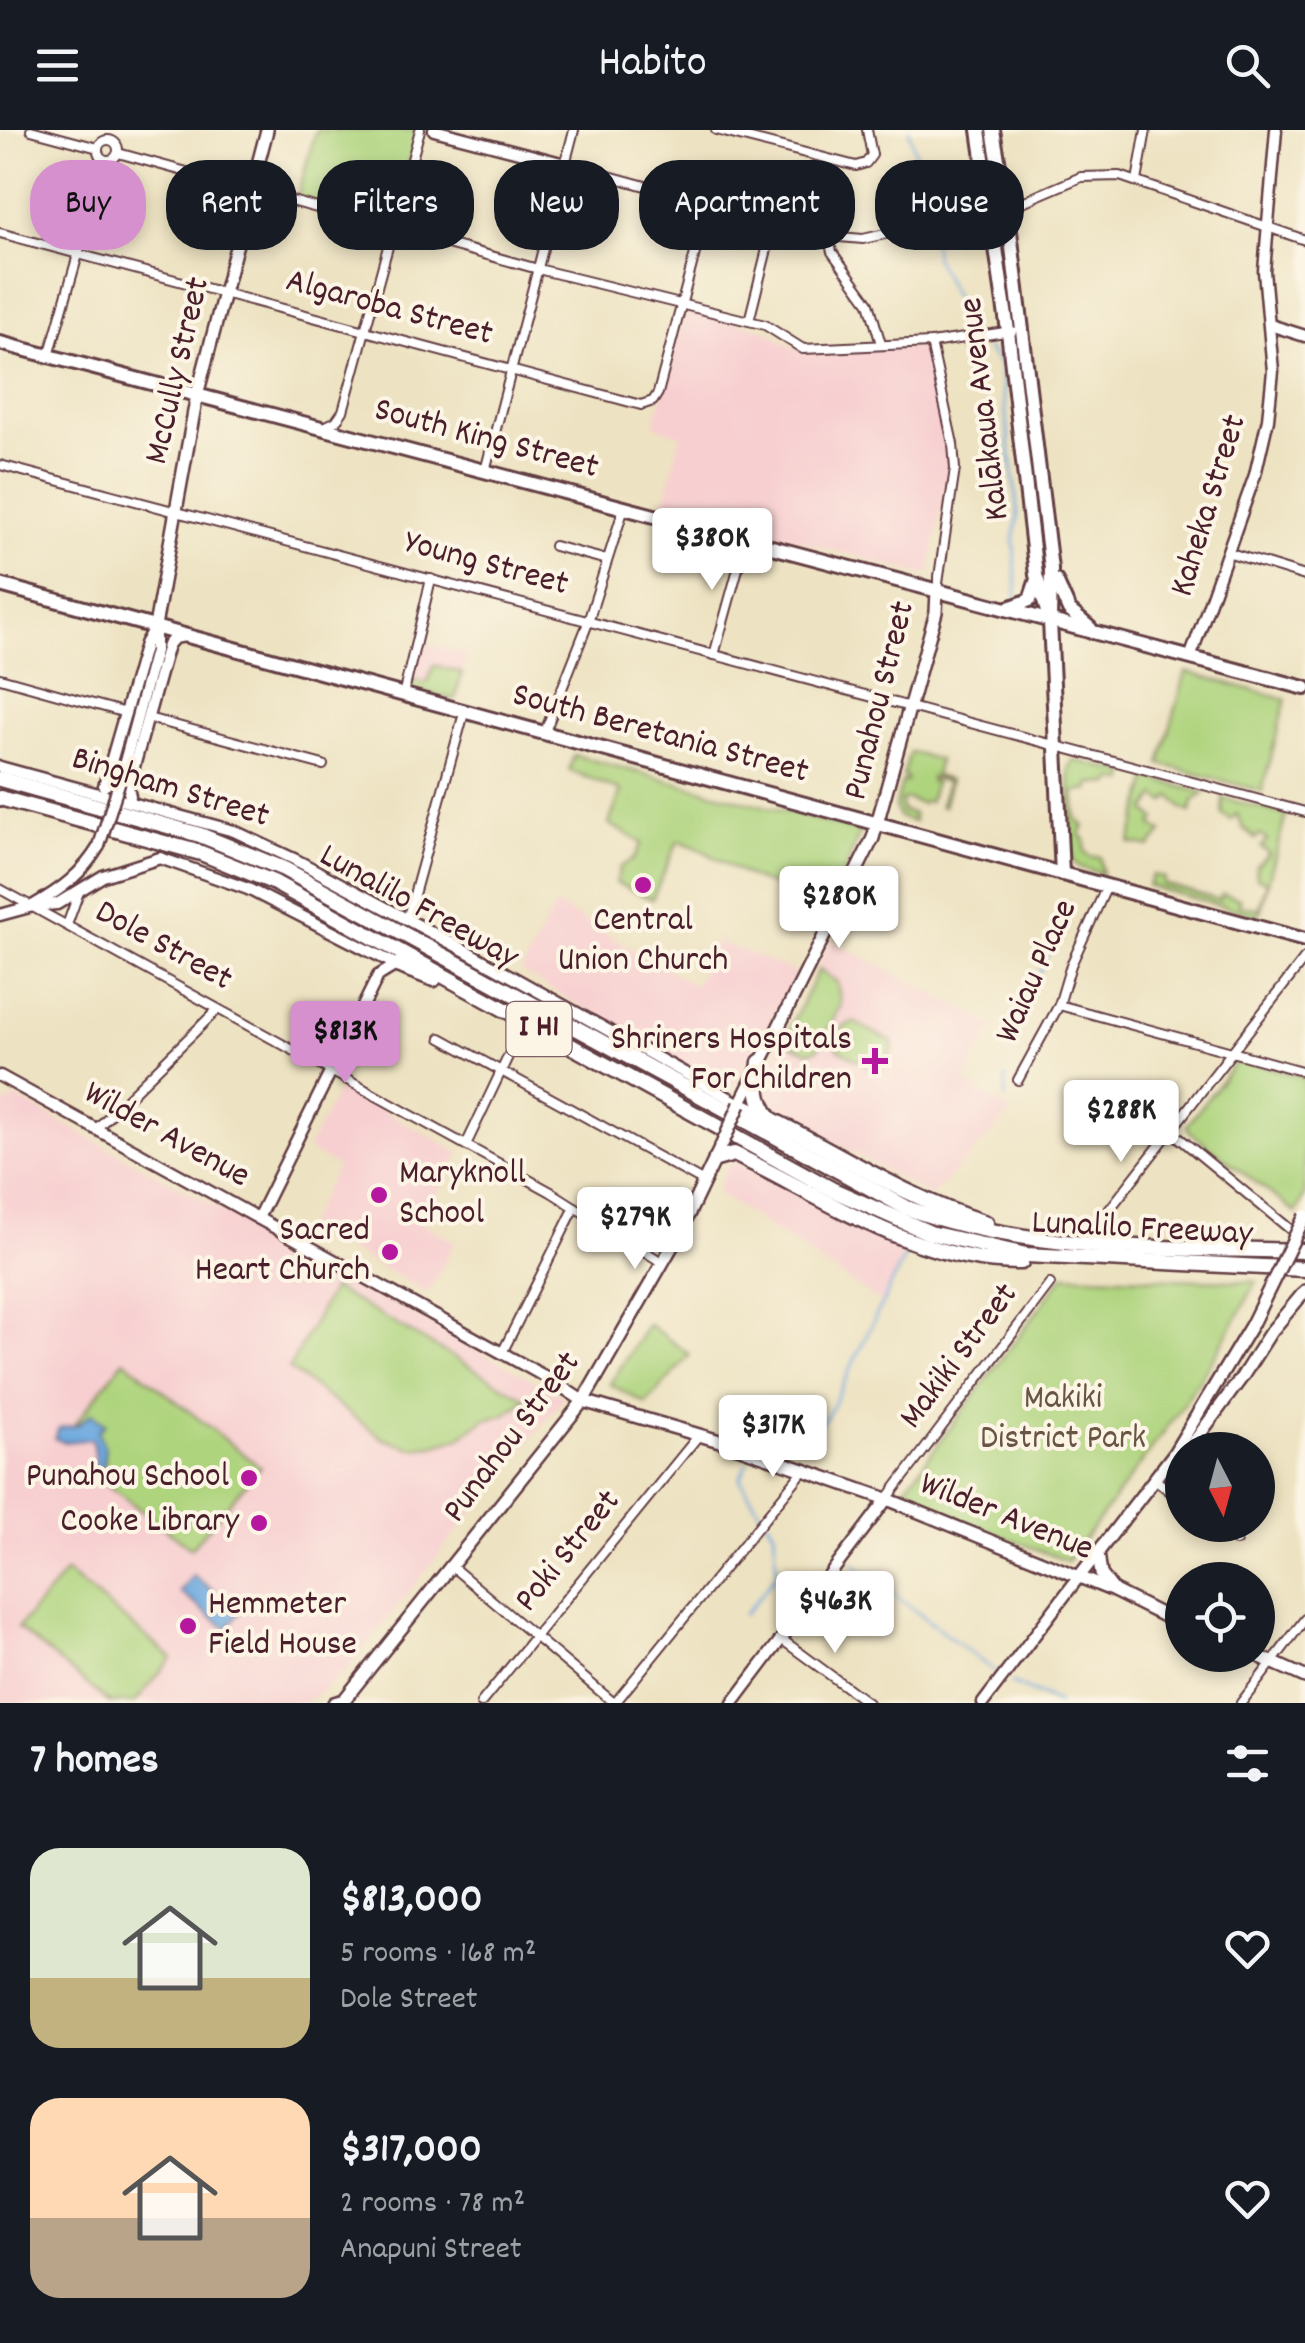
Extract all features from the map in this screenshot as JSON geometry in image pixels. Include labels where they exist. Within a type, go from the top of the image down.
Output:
[{"type":"highway","name":"Lunalilo Freeway","points":[[0,773],[57,794],[200,835],[284,869],[907,1208],[978,1230],[1059,1242],[1305,1251]]},
{"type":"highway","name":"Lunalilo Freeway","points":[[0,798],[178,846],[250,871],[832,1190],[883,1214],[977,1246],[1075,1260],[1305,1269]]},
{"type":"highway","points":[[397,965],[490,1002]]},
{"type":"highway","points":[[760,1062],[760,1104],[771,1118]]},
{"type":"highway","points":[[740,1104],[950,1212],[1059,1242]]},
{"type":"highway","points":[[716,1159],[734,1154],[845,1213],[959,1254],[1016,1262],[1075,1260]]},
{"type":"main road","name":"McCully Street","points":[[260,160],[267,130]]},
{"type":"main road","name":"Kalākaua Avenue","points":[[979,130],[984,160]]},
{"type":"main road","name":"Kalākaua Avenue","points":[[992,130],[997,160]]},
{"type":"main road","name":"McCully Street","points":[[155,626],[198,395],[236,250]]},
{"type":"main road","name":"Kalākaua Avenue","points":[[999,250],[1052,569],[1050,621],[1062,874]]},
{"type":"main road","name":"Kalākaua Avenue","points":[[1009,250],[1036,575],[1050,621]]},
{"type":"main road","name":"South King Street","points":[[0,343],[1305,688]]},
{"type":"main road","points":[[1052,569],[1068,610],[1096,633]]},
{"type":"main road","points":[[1006,609],[1032,598],[1036,575]]},
{"type":"main road","name":"South Beretania Street","points":[[0,585],[1305,940]]},
{"type":"main road","name":"Punahou Street","points":[[342,1702],[583,1401],[664,1263],[878,824],[936,612],[937,591]]},
{"type":"main road","points":[[1190,1432],[1252,1324],[1305,1216]]},
{"type":"main road","points":[[1201,1432],[1270,1333],[1305,1291]]},
{"type":"main road","points":[[1209,1397],[1221,1405]]},
{"type":"main road","name":"Wilder Avenue","points":[[583,1401],[699,1435],[886,1499],[1114,1591],[1165,1616]]},
{"type":"main road","points":[[1078,1578],[1165,1469]]},
{"type":"main road","points":[[1098,1553],[1102,1574],[1114,1591]]},
{"type":"main road","points":[[1275,1662],[1305,1677]]},
{"type":"street","points":[[30,130],[98,148]]},
{"type":"street","points":[[110,140],[113,130]]},
{"type":"street","points":[[412,160],[420,130]]},
{"type":"street","points":[[434,130],[550,160]]},
{"type":"street","points":[[566,160],[574,130]]},
{"type":"street","points":[[716,130],[853,166],[868,161],[872,152],[867,130]]},
{"type":"street","points":[[1137,181],[1146,130]]},
{"type":"street","name":"Kaheka Street","points":[[1190,658],[1265,436],[1273,372],[1264,271],[1276,130]]},
{"type":"street","points":[[110,140],[116,144],[118,153],[105,160],[98,154],[98,148],[110,140]]},
{"type":"street","points":[[118,153],[166,166]]},
{"type":"street","points":[[1024,201],[1081,177],[1120,176],[1305,240]]},
{"type":"street","name":"Algaroba Street","points":[[0,233],[634,404],[648,404],[658,393],[682,304]]},
{"type":"street","points":[[49,356],[81,250]]},
{"type":"street","points":[[318,427],[334,423],[342,414],[389,250]]},
{"type":"street","points":[[474,250],[770,327],[802,349],[931,344],[1015,330]]},
{"type":"street","points":[[485,471],[543,250]]},
{"type":"street","points":[[682,304],[696,250]]},
{"type":"street","points":[[748,321],[766,250]]},
{"type":"street","points":[[832,250],[869,303],[881,344]]},
{"type":"street","points":[[1270,324],[1305,336]]},
{"type":"street","name":"Punahou Street","points":[[931,344],[954,454],[937,591]]},
{"type":"street","name":"Young Street","points":[[0,465],[1305,812]]},
{"type":"street","points":[[544,734],[588,621],[624,508]]},
{"type":"street","points":[[714,655],[746,540]]},
{"type":"street","points":[[554,546],[607,560]]},
{"type":"street","points":[[1228,552],[1305,576]]},
{"type":"street","points":[[403,696],[432,579]]},
{"type":"street","name":"McCully Street","points":[[113,786],[155,651],[155,626]]},
{"type":"street","name":"McCully Street","points":[[33,906],[66,886],[99,846],[126,714],[145,644],[155,626]]},
{"type":"street","name":"McCully Street","points":[[113,786],[148,718],[170,640],[192,636]]},
{"type":"street","points":[[155,651],[160,676]]},
{"type":"street","points":[[0,678],[126,714]]},
{"type":"street","points":[[407,920],[464,713]]},
{"type":"street","points":[[148,718],[323,765]]},
{"type":"street","name":"Bingham Street","points":[[0,773],[113,786],[131,802],[234,831],[407,920],[740,1104]]},
{"type":"street","name":"McCully Street","points":[[113,786],[131,802]]},
{"type":"street","points":[[0,915],[57,904],[110,872],[160,858],[248,889],[397,965]]},
{"type":"street","name":"Waiau Place","points":[[1018,1080],[1059,1005],[1071,965],[1108,886]]},
{"type":"street","name":"Dole Street","points":[[0,889],[466,1145],[664,1263]]},
{"type":"street","points":[[68,924],[79,892]]},
{"type":"street","points":[[374,955],[378,976]]},
{"type":"street","points":[[1098,1223],[1305,958]]},
{"type":"street","points":[[258,1218],[378,976],[397,965]]},
{"type":"street","points":[[1059,1005],[1305,1072]]},
{"type":"street","points":[[96,1129],[218,1010]]},
{"type":"street","points":[[441,1038],[704,1182]]},
{"type":"street","points":[[466,1145],[514,1044]]},
{"type":"street","name":"Wilder Avenue","points":[[0,1076],[583,1401]]},
{"type":"street","points":[[1172,1132],[1290,1230],[1305,1232]]},
{"type":"street","points":[[502,1353],[575,1207]]},
{"type":"street","name":"Makiki Street","points":[[733,1703],[1050,1284]]},
{"type":"street","name":"Poki Street","points":[[481,1703],[699,1435]]},
{"type":"street","points":[[450,1565],[615,1703],[804,1470]]},
{"type":"street","points":[[1156,1480],[1165,1487]]},
{"type":"street","points":[[986,1702],[1078,1578]]},
{"type":"street","points":[[1275,1661],[1305,1618]]},
{"type":"street","points":[[780,1638],[868,1703]]},
{"type":"street","points":[[1241,1703],[1266,1672]]},
{"type":"shaded area","points":[[692,309],[765,330],[798,350],[924,347],[929,351],[952,470],[946,479],[930,573],[921,574],[664,504],[681,435],[654,425],[684,316]]},
{"type":"shaded area","points":[[420,642],[467,654],[455,700],[408,688]]},
{"type":"shaded area","points":[[556,905],[695,986],[717,941],[797,973],[731,1093],[521,972]]},
{"type":"shaded area","name":"Shriners Hospitals For Children","points":[[831,940],[995,1026],[964,1081],[1012,1112],[931,1196],[758,1100],[782,1040]]},
{"type":"shaded area","name":"Maryknoll School","points":[[340,1087],[460,1153],[420,1223],[455,1241],[428,1293],[306,1226],[337,1167],[307,1149]]},
{"type":"shaded area","name":"Punahou School","points":[[17,1098],[564,1397],[348,1669],[303,1703],[0,1703],[0,1107]]},
{"type":"shaded area","points":[[731,1160],[847,1221],[909,1242],[882,1303],[716,1192]]},
{"type":"green space","points":[[316,130],[418,130],[410,160],[317,160],[317,203],[297,198]]},
{"type":"green space","points":[[434,665],[462,673],[455,700],[408,688],[410,679],[427,683]]},
{"type":"green space","points":[[1186,672],[1286,699],[1262,791],[1160,764]]},
{"type":"green space","points":[[910,752],[939,760],[935,776],[950,780],[943,807],[940,806],[947,782],[931,777],[930,781],[935,782],[929,802],[901,802],[902,811],[913,814],[914,822],[899,817],[895,808],[902,781],[906,782],[903,776]]},
{"type":"green space","points":[[574,755],[860,832],[842,879],[794,887],[765,883],[678,841],[652,899],[616,883],[620,867],[634,859],[642,843],[609,824],[621,791],[569,770]]},
{"type":"green space","points":[[1073,760],[1128,773],[1125,782],[1113,779],[1112,784],[1091,783],[1089,790],[1074,792],[1076,818],[1084,827],[1080,834],[1085,840],[1085,852],[1100,857],[1102,874],[1079,867],[1073,861],[1069,769]]},
{"type":"green space","points":[[1149,778],[1205,793],[1193,801],[1191,812],[1171,796],[1165,802],[1156,796],[1146,811],[1156,819],[1152,825],[1162,832],[1150,847],[1130,843]]},
{"type":"green space","points":[[1223,798],[1286,815],[1259,916],[1148,886],[1152,875],[1164,878],[1163,884],[1220,900],[1222,894],[1240,899],[1239,905],[1259,909],[1267,881],[1257,878],[1256,866],[1269,854],[1261,847],[1267,840],[1259,835],[1255,839],[1243,828],[1237,814],[1231,820],[1222,814]]},
{"type":"green space","points":[[819,969],[837,982],[841,1005],[818,1049],[809,1052],[783,1041]]},
{"type":"green space","points":[[854,1022],[892,1042],[893,1049],[882,1068],[874,1069],[838,1049],[836,1043],[844,1026]]},
{"type":"green space","points":[[1238,1059],[1305,1078],[1305,1195],[1296,1213],[1190,1132],[1187,1125]]},
{"type":"green space","name":"Makiki District Park","points":[[1064,1275],[1256,1282],[1192,1391],[1067,1561],[899,1497]]},
{"type":"green space","points":[[332,1288],[527,1399],[504,1415],[485,1419],[459,1438],[433,1446],[412,1448],[384,1439],[289,1369]]},
{"type":"green space","points":[[648,1324],[690,1355],[646,1404],[610,1384]]},
{"type":"green space","points":[[124,1360],[260,1467],[191,1548],[101,1480],[105,1459],[98,1432],[105,1424],[75,1424]]},
{"type":"green space","points":[[66,1572],[172,1658],[135,1703],[110,1703],[18,1628]]},
{"type":"water","points":[[92,1413],[105,1424],[98,1432],[105,1449],[101,1475],[97,1474],[92,1439],[64,1442],[54,1438],[59,1428],[77,1425]]},
{"type":"water","points":[[193,1575],[240,1612],[227,1629],[180,1592]]},
{"type":"waterway","points":[[909,130],[929,201],[935,258],[970,328]]},
{"type":"waterway","points":[[987,349],[1000,365],[1018,515],[1014,542],[1017,598]]},
{"type":"waterway","points":[[1022,1015],[1069,903]]},
{"type":"waterway","points":[[1005,1099],[1006,1077]]},
{"type":"waterway","points":[[755,1447],[800,1440],[828,1415],[910,1246]]},
{"type":"waterway","points":[[747,1463],[740,1479],[762,1515]]},
{"type":"waterway","points":[[744,1615],[777,1574],[774,1531],[767,1521]]},
{"type":"waterway","points":[[853,1563],[994,1671]]},
{"type":"waterway","points":[[1011,1683],[1058,1703]]},
{"type":"place","name":"Central Union Church","points":[[643,885]]},
{"type":"place","name":"Shriners Hospitals For Children","points":[[875,1061]]},
{"type":"place","name":"Maryknoll School","points":[[379,1195]]},
{"type":"place","name":"Sacred Heart Church","points":[[390,1252]]},
{"type":"place","name":"Punahou School","points":[[249,1478]]},
{"type":"place","name":"Cooke Library","points":[[259,1523]]},
{"type":"place","name":"Hemmeter Field House","points":[[188,1626]]}]
